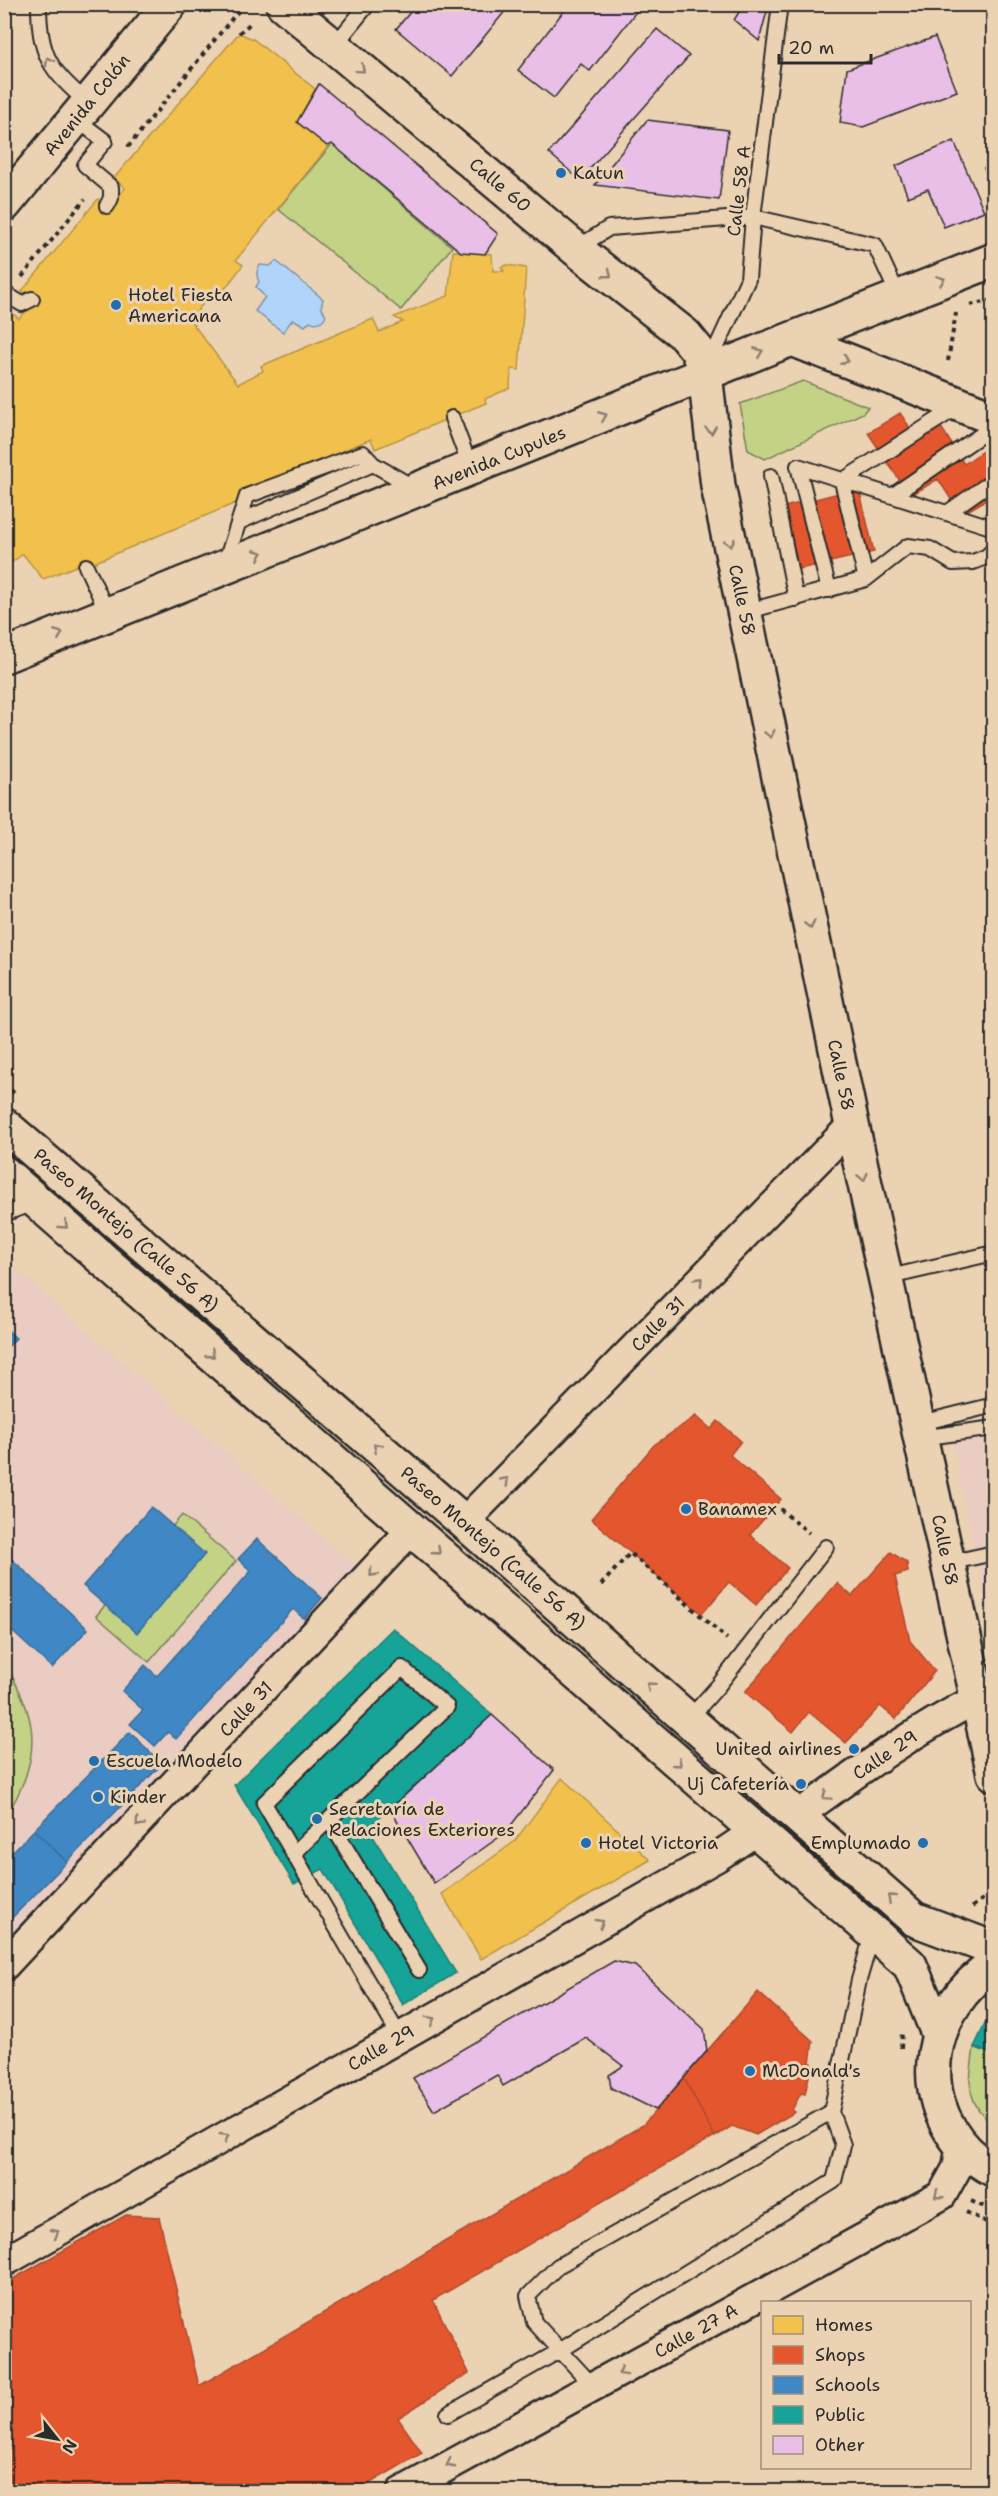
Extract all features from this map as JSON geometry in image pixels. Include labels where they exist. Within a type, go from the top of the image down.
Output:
[{"type":"main road","name":"Avenida Colón","points":[[4,206],[170,4]]},
{"type":"main road","name":"Calle 60","points":[[283,4],[576,249],[685,335],[698,351],[705,374]]},
{"type":"main road","name":"Avenida Cupules","points":[[4,656],[993,260]]},
{"type":"main road","points":[[792,339],[993,417]]},
{"type":"main road","name":"Calle 58","points":[[705,374],[718,486],[852,1125],[993,1774]]},
{"type":"main road","name":"Paseo Montejo (Calle 56 A)","points":[[4,1125],[464,1522],[914,1919],[993,1949]]},
{"type":"main road","name":"Paseo Montejo (Calle 56 A)","points":[[4,1173],[910,1965],[938,2033]]},
{"type":"main road","points":[[993,1965],[965,1988],[950,2009],[938,2033],[934,2062],[935,2091],[945,2119],[961,2144],[976,2159],[993,2170]]},
{"type":"street","name":"Calle 31","points":[[464,1522],[852,1125]]},
{"type":"street","name":"Calle 31","points":[[4,1966],[412,1529]]},
{"type":"street","name":"Calle 29","points":[[797,1816],[888,1751],[951,1712],[977,1699]]},
{"type":"street","name":"Calle 29","points":[[4,2262],[717,1857],[756,1831]]},
{"type":"street","name":"Calle 27 A","points":[[401,2492],[942,2194],[957,2168],[961,2144]]},
{"type":"lane","points":[[39,4],[39,27],[44,53],[82,111],[105,141],[85,165],[111,187],[111,198],[107,206]]},
{"type":"lane","points":[[334,46],[368,4]]},
{"type":"lane","name":"Calle 58 A","points":[[705,374],[748,279],[753,217],[780,4]]},
{"type":"lane","points":[[576,249],[609,228],[753,217],[875,245],[899,297]]},
{"type":"lane","points":[[4,293],[21,304],[32,299]]},
{"type":"lane","points":[[842,481],[960,404]]},
{"type":"lane","points":[[452,418],[471,469]]},
{"type":"lane","points":[[892,496],[993,426]]},
{"type":"lane","points":[[223,568],[247,496],[363,453],[373,464],[418,490]]},
{"type":"lane","points":[[239,522],[373,464]]},
{"type":"lane","points":[[829,590],[798,466],[993,528]]},
{"type":"lane","points":[[771,476],[796,599]]},
{"type":"lane","points":[[947,513],[993,480]]},
{"type":"lane","points":[[842,481],[866,579]]},
{"type":"lane","points":[[744,612],[866,579],[908,546],[930,549],[953,563],[973,562],[986,557],[993,549]]},
{"type":"lane","points":[[86,566],[108,614]]},
{"type":"lane","points":[[4,1214],[37,1202]]},
{"type":"lane","points":[[885,1278],[993,1252]]},
{"type":"lane","points":[[919,1431],[993,1405]]},
{"type":"lane","points":[[919,1431],[993,1428]]},
{"type":"lane","points":[[688,1719],[826,1547]]},
{"type":"lane","points":[[948,1563],[993,1553]]},
{"type":"lane","points":[[293,1854],[447,1707],[402,1668],[264,1803],[293,1854],[400,2037]]},
{"type":"lane","points":[[329,1820],[418,1970]]},
{"type":"lane","points":[[448,2414],[561,2350],[834,2181],[843,2145],[831,2112],[859,1980],[873,1933]]},
{"type":"lane","points":[[594,2387],[534,2322],[528,2296],[558,2266],[831,2112]]},
{"type":"path","points":[[239,33],[252,22]]},
{"type":"path","points":[[948,361],[956,313]]},
{"type":"path","points":[[780,1509],[826,1547]]},
{"type":"path","points":[[601,1585],[630,1552],[743,1653]]},
{"type":"shaded area","name":"Escuela Modelo","points":[[5,1260],[364,1574],[5,1948]]},
{"type":"shaded area","points":[[993,1431],[993,1637],[952,1441]]},
{"type":"green space","points":[[332,144],[452,247],[401,310],[278,209]]},
{"type":"green space","points":[[803,381],[868,407],[863,413],[765,459],[748,450],[740,404]]},
{"type":"green space","points":[[182,1515],[236,1561],[149,1662],[96,1616]]},
{"type":"green space","points":[[5,1664],[27,1710],[32,1739],[27,1771],[16,1800],[5,1817]]},
{"type":"green space","points":[[974,2047],[993,2055],[990,2088],[993,2125],[983,2116],[973,2098],[970,2080]]},
{"type":"water","points":[[276,261],[323,299],[321,307],[326,315],[321,321],[315,323],[310,321],[305,326],[293,319],[283,332],[255,311],[265,297],[256,287],[259,282],[257,275],[260,265],[270,266]]},
{"type":"building: Homes","points":[[4,4],[13,4],[4,51]]},
{"type":"building: Homes","name":"Hotel Fiesta Americana","points":[[239,33],[253,39],[315,89],[297,122],[328,147],[236,260],[243,265],[215,302],[209,296],[190,320],[238,384],[263,371],[261,366],[373,319],[379,332],[403,322],[394,317],[448,296],[453,251],[492,254],[493,271],[504,271],[501,267],[507,265],[526,268],[519,370],[511,369],[510,388],[485,399],[486,403],[375,449],[371,439],[279,477],[281,484],[86,566],[84,563],[43,579],[23,554],[4,568],[4,310],[6,308],[19,319],[34,300],[22,291],[98,199],[109,208],[125,188],[114,178]]},
{"type":"building: Homes","points":[[562,1778],[650,1860],[481,1959],[442,1894],[514,1842]]},
{"type":"building: Shops","points":[[900,413],[919,441],[941,427],[964,464],[990,446],[994,452],[994,495],[961,515],[938,479],[910,496],[868,433]]},
{"type":"building: Shops","points":[[859,488],[874,552],[795,570],[780,508]]},
{"type":"building: Shops","name":"Banamex","points":[[696,1416],[711,1429],[718,1421],[741,1441],[730,1455],[781,1499],[750,1535],[788,1568],[756,1605],[729,1582],[702,1614],[591,1519],[654,1445]]},
{"type":"building: Shops","points":[[891,1552],[907,1563],[908,1572],[895,1576],[910,1641],[935,1671],[896,1719],[880,1706],[846,1743],[809,1712],[793,1732],[745,1692],[837,1583],[852,1596]]},
{"type":"building: Shops","points":[[758,1992],[813,2041],[810,2063],[812,2063],[805,2094],[801,2093],[792,2110],[795,2112],[756,2135],[732,2126],[433,2300],[469,2373],[398,2418],[422,2453],[355,2492],[4,2492],[4,2284],[126,2215],[159,2217],[199,2386],[643,2125]]},
{"type":"building: Shops","name":"McDonald's","points":[[758,1992],[813,2041],[810,2063],[812,2063],[805,2094],[801,2093],[792,2110],[795,2112],[756,2135],[732,2126],[715,2137],[684,2078]]},
{"type":"building: Schools","points":[[4,1327],[16,1338],[4,1351]]},
{"type":"building: Schools","points":[[151,1507],[205,1554],[137,1633],[83,1586]]},
{"type":"building: Schools","points":[[257,1539],[322,1598],[304,1619],[293,1609],[176,1739],[168,1732],[155,1746],[130,1724],[143,1710],[122,1691],[145,1665],[157,1676],[251,1571],[238,1559]]},
{"type":"building: Schools","points":[[4,1552],[88,1629],[52,1668],[4,1624]]},
{"type":"building: Schools","name":"Kinder","points":[[130,1732],[162,1764],[67,1862],[34,1830]]},
{"type":"building: Schools","points":[[34,1830],[67,1862],[4,1926],[4,1860]]},
{"type":"building: Public","name":"Secretaría de Relaciones Exteriores","points":[[393,1628],[492,1715],[368,1828],[456,1973],[403,2005],[323,1869],[294,1884],[234,1785]]},
{"type":"building: Public","points":[[994,2013],[994,2055],[974,2047],[985,2024]]},
{"type":"building: Public","points":[[994,2064],[994,2106],[990,2088]]},
{"type":"building: Other","points":[[417,4],[511,4],[452,76],[396,29]]},
{"type":"building: Other","points":[[569,4],[642,4],[590,71],[581,64],[554,98],[518,70]]},
{"type":"building: Other","points":[[744,4],[769,4],[759,41],[734,20]]},
{"type":"building: Other","points":[[657,29],[689,56],[580,180],[549,153]]},
{"type":"building: Other","points":[[935,37],[957,91],[863,127],[840,123],[847,69]]},
{"type":"building: Other","points":[[319,84],[498,234],[485,254],[461,252],[332,144],[327,146],[297,122]]},
{"type":"building: Other","points":[[647,120],[728,130],[719,200],[595,185]]},
{"type":"building: Other","points":[[954,141],[984,211],[944,227],[928,189],[908,197],[896,166]]},
{"type":"building: Other","points":[[994,164],[994,193],[984,168]]},
{"type":"building: Other","points":[[492,1715],[554,1770],[505,1833],[434,1883],[390,1809]]},
{"type":"building: Other","points":[[614,1961],[635,1966],[704,2029],[707,2051],[656,2110],[611,2088],[609,2075],[623,2066],[586,2038],[503,2086],[497,2075],[434,2111],[413,2078]]},
{"type":"place","name":"Katun","points":[[561,173]]},
{"type":"place","name":"Hotel Fiesta Americana","points":[[116,305]]},
{"type":"place","name":"Banamex","points":[[686,1509]]},
{"type":"place","name":"United airlines","points":[[854,1749]]},
{"type":"place","name":"Escuela Modelo","points":[[94,1761]]},
{"type":"place","name":"Uj Cafetería","points":[[801,1784]]},
{"type":"place","name":"Kinder","points":[[98,1797]]},
{"type":"place","name":"Secretaría de Relaciones Exteriores","points":[[317,1819]]},
{"type":"place","name":"Hotel Victoria","points":[[586,1843]]},
{"type":"place","name":"Emplumado","points":[[923,1843]]},
{"type":"place","name":"McDonald's","points":[[750,2071]]}]
